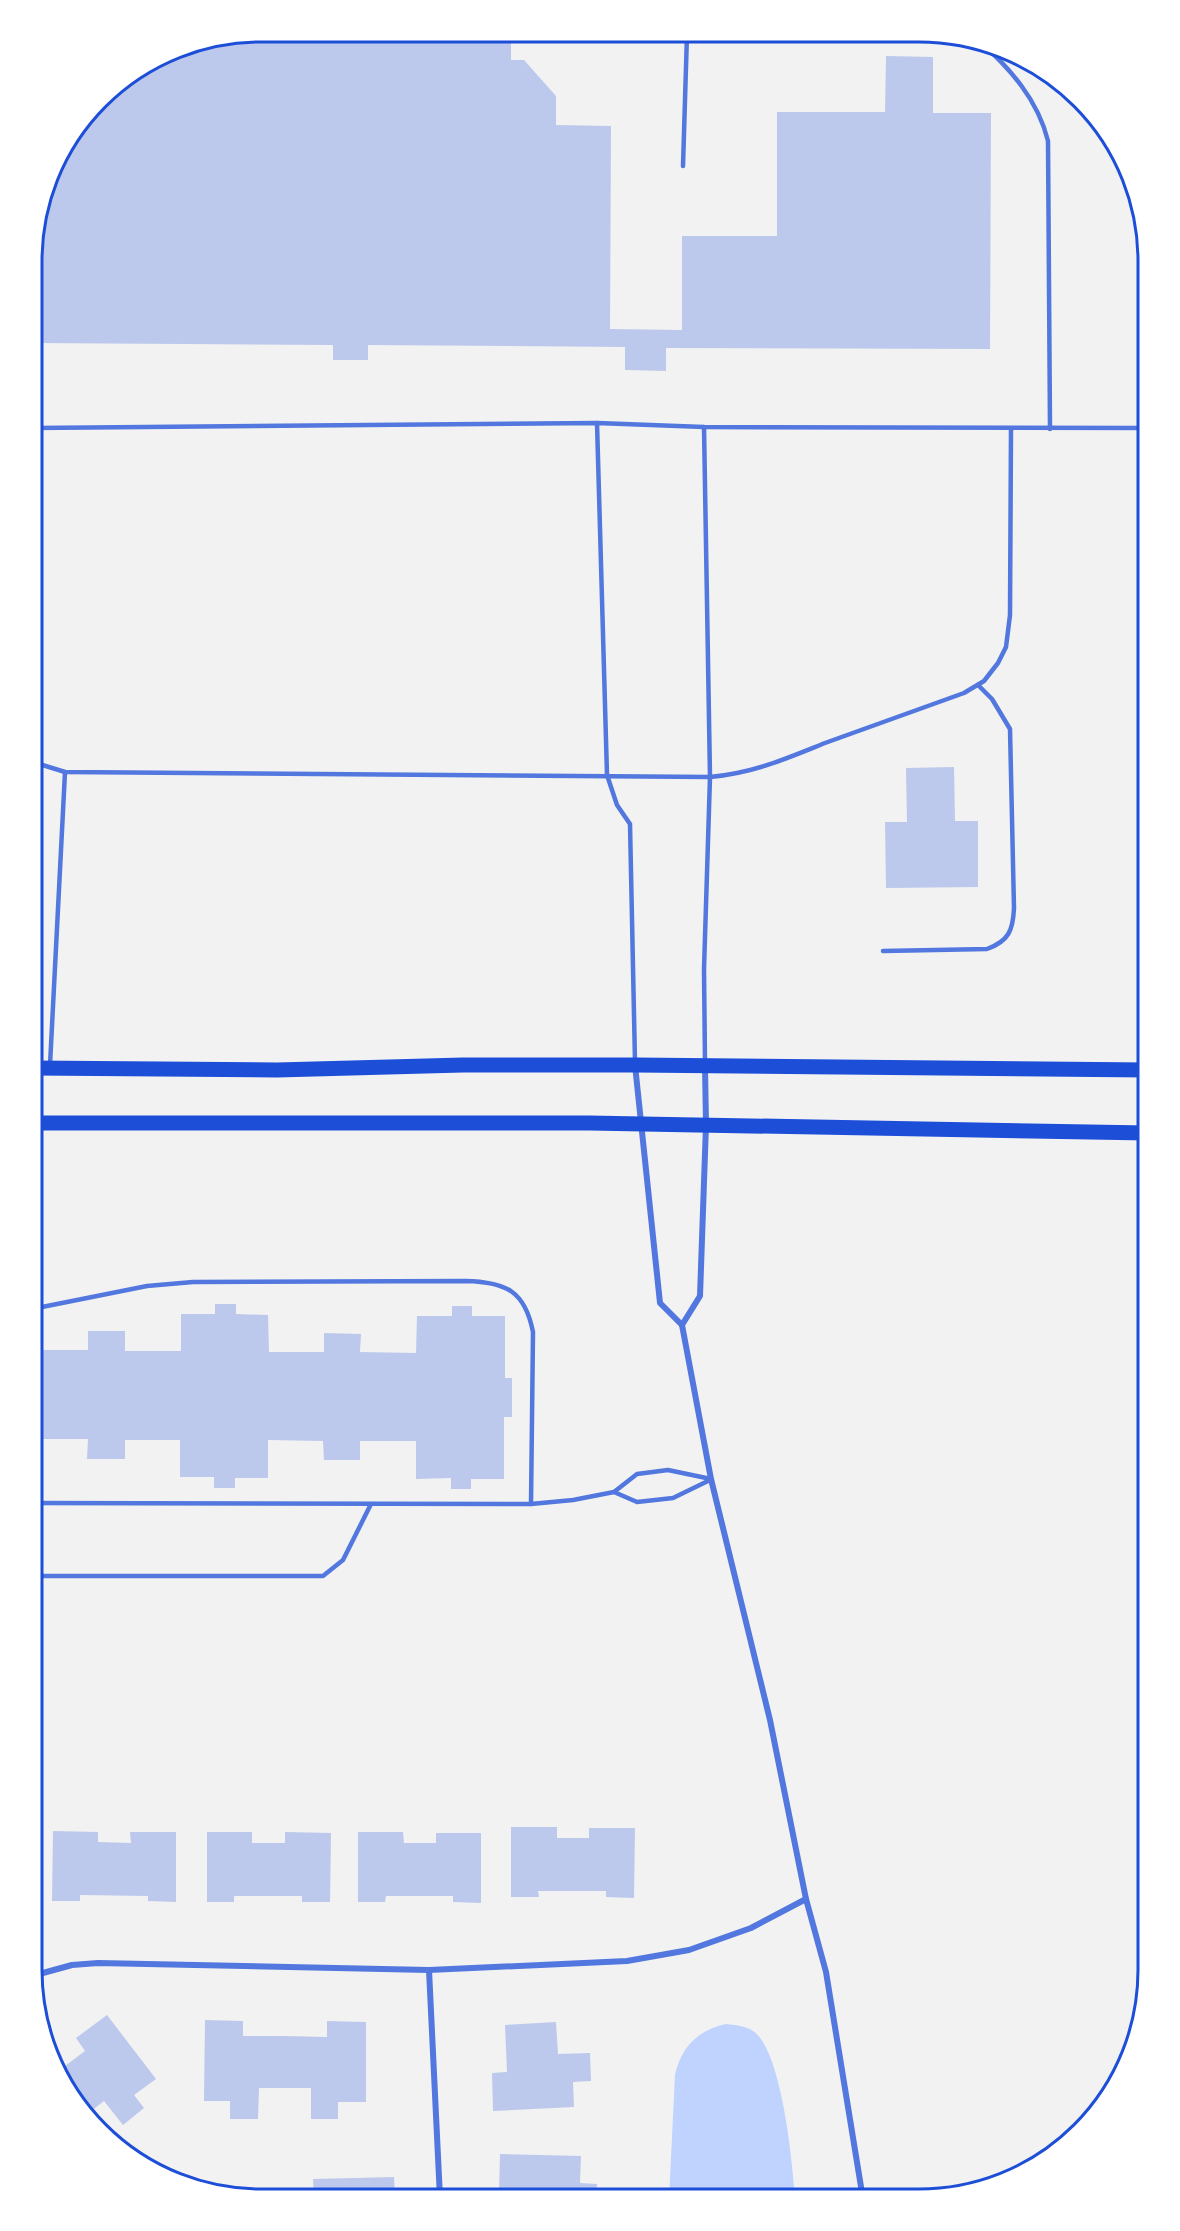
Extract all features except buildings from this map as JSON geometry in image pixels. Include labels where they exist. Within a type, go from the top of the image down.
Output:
[{"type":"main road","points":[[42,1068],[278,1070],[463,1065],[705,1065],[1138,1070]]},
{"type":"main road","points":[[42,1123],[706,1125],[1138,1133]]},
{"type":"street","points":[[635,1065],[660,1303],[682,1325],[711,1479],[770,1719],[806,1899],[826,1972],[861,2189]]},
{"type":"street","points":[[682,1325],[700,1296],[706,1125],[705,1065]]},
{"type":"street","points":[[42,1973],[72,1965],[146,1963],[429,1970],[627,1961],[689,1950],[751,1928],[806,1899]]},
{"type":"street","points":[[429,1970],[440,2189]]},
{"type":"lane","points":[[683,166],[687,42]]},
{"type":"lane","points":[[992,55],[1024,89],[1044,124],[1048,141],[1050,429]]},
{"type":"lane","points":[[42,429],[597,423],[704,427],[1138,428]]},
{"type":"lane","points":[[597,423],[607,775],[617,805],[630,824],[635,1065]]},
{"type":"lane","points":[[704,427],[710,777],[704,969],[705,1065]]},
{"type":"lane","points":[[42,765],[65,772],[710,777],[770,766],[964,693],[978,685],[998,663],[1006,647],[1010,615],[1011,429]]},
{"type":"lane","points":[[883,951],[987,949],[999,945],[1011,931],[1014,908],[1010,729],[992,699],[978,685]]},
{"type":"lane","points":[[50,1068],[65,772]]},
{"type":"lane","points":[[42,1307],[147,1286],[193,1282],[466,1281],[497,1284],[516,1294],[526,1305],[533,1332],[531,1504]]},
{"type":"lane","points":[[42,1503],[531,1504],[573,1500],[614,1492],[637,1474],[648,1472],[668,1470],[711,1479]]},
{"type":"lane","points":[[614,1492],[637,1502],[673,1498],[711,1479]]},
{"type":"lane","points":[[42,1576],[323,1576],[343,1560],[371,1504]]},
{"type":"water","points":[[726,2024],[753,2031],[763,2042],[772,2060],[784,2109],[794,2189],[669,2189],[675,2075],[686,2048],[699,2035]]}]
